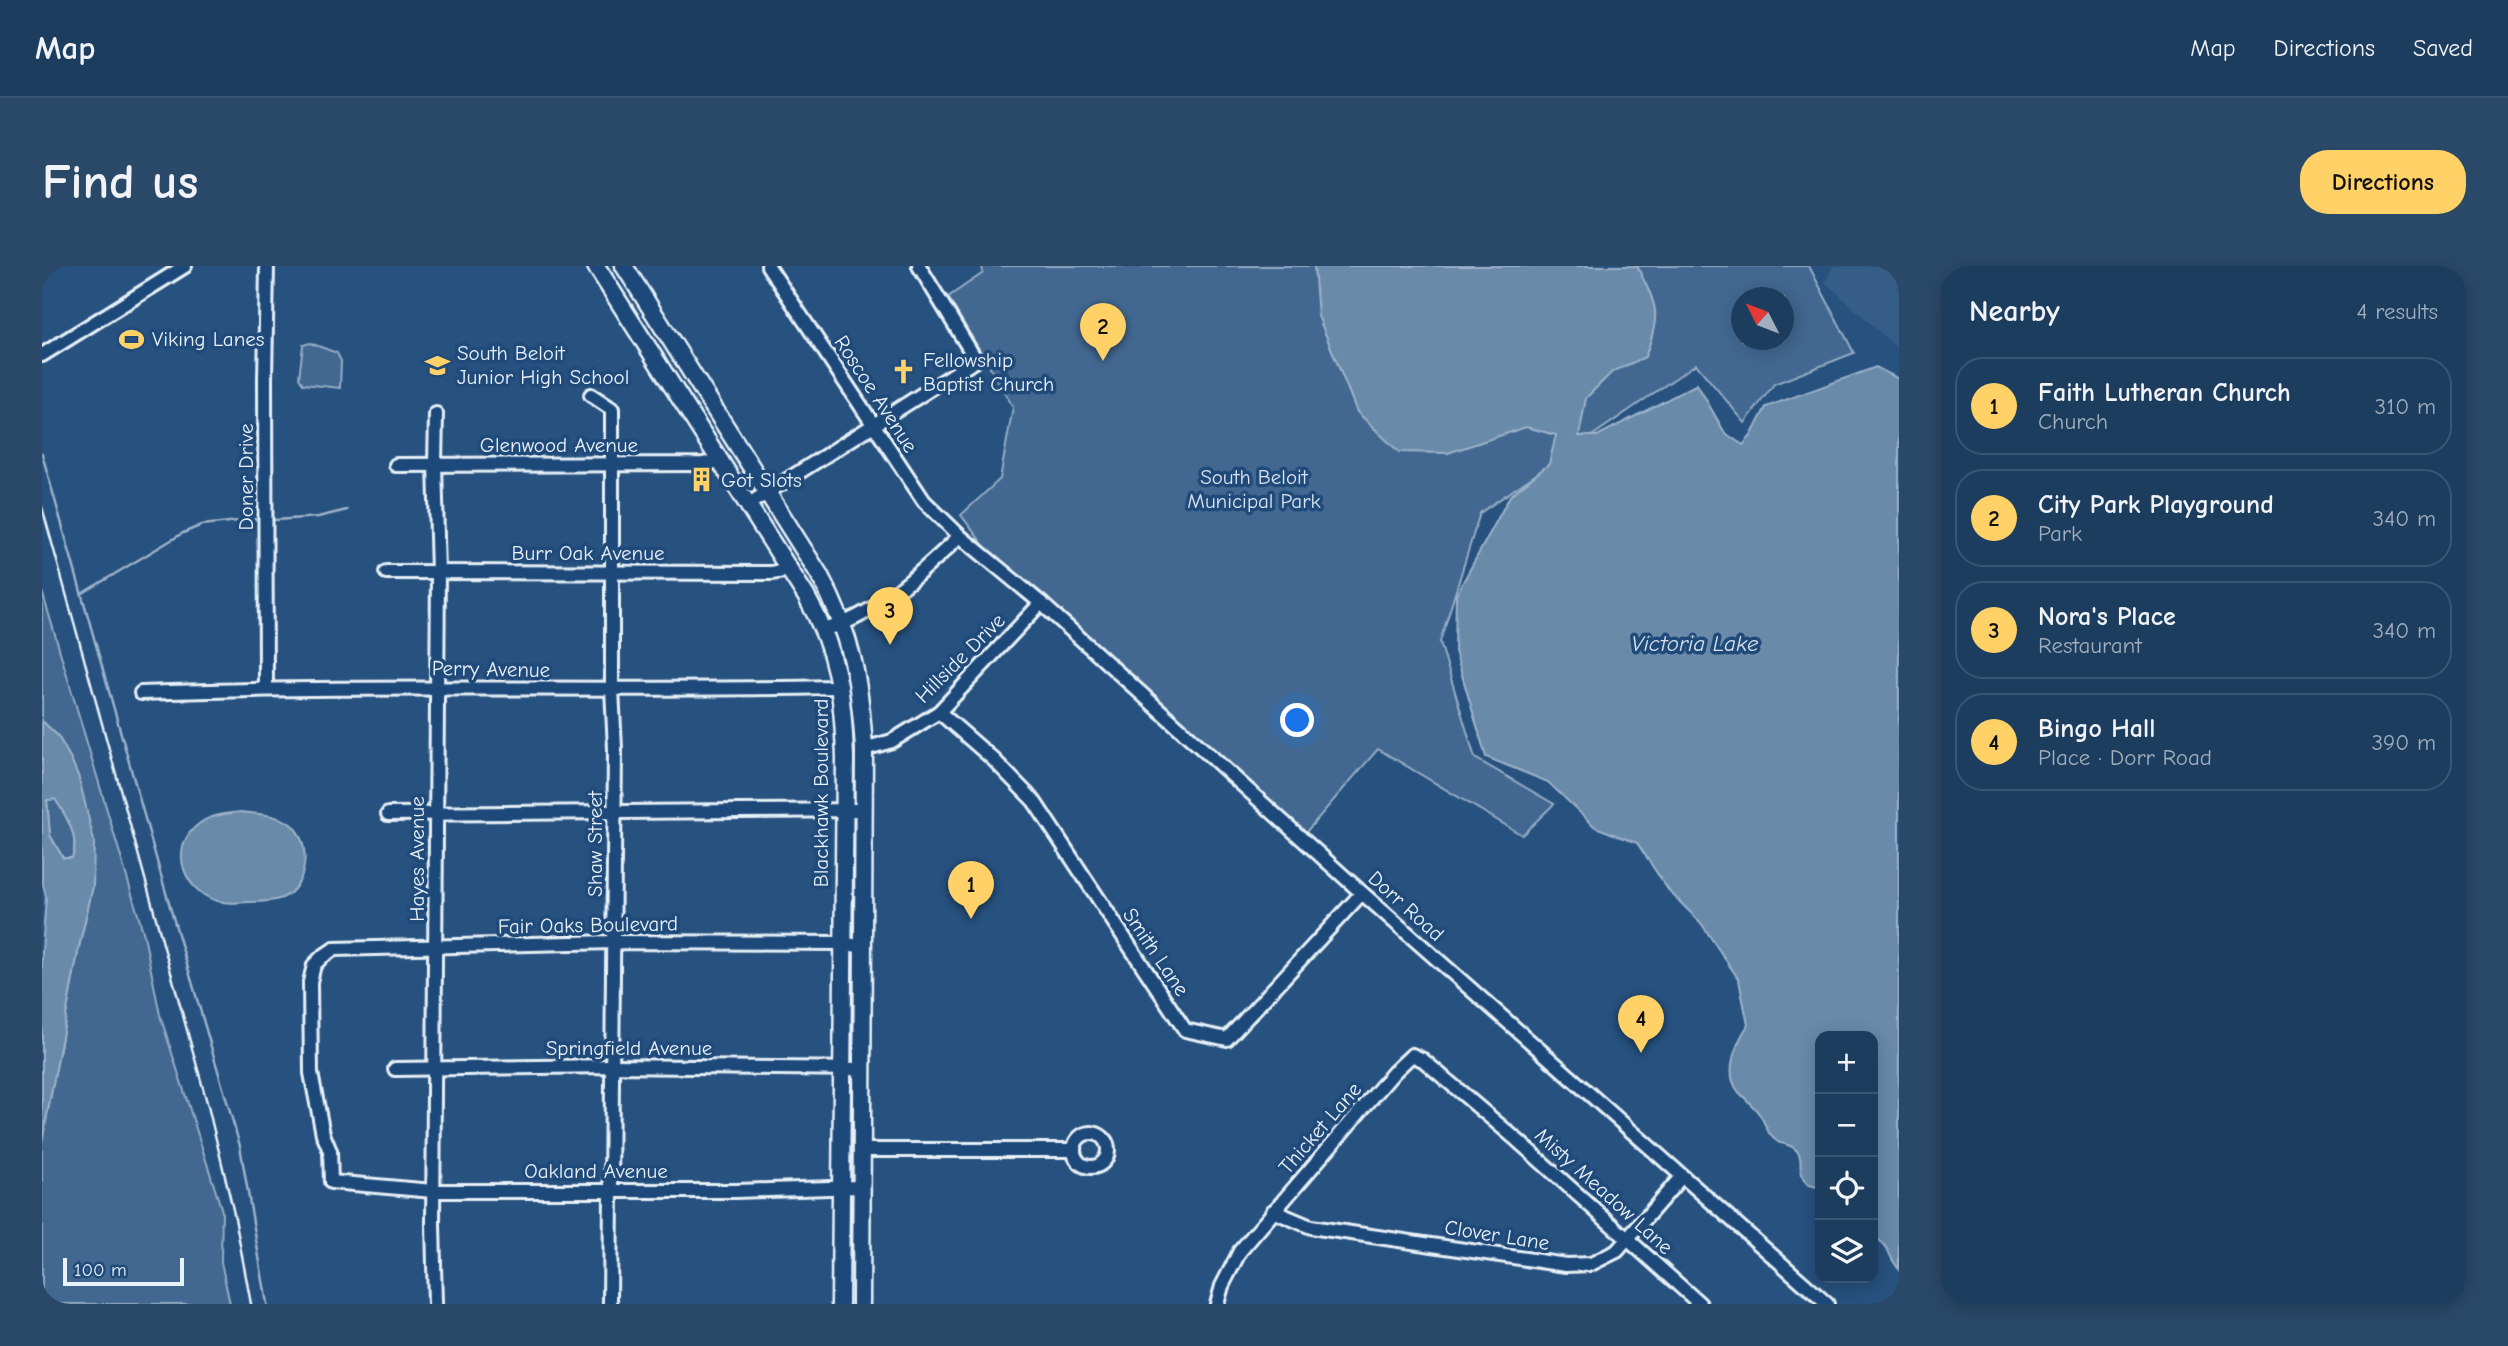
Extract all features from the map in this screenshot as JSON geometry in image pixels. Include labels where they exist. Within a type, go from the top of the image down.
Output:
[{"type":"main road","name":"Blackhawk Boulevard","points":[[596,266],[790,570],[823,630],[841,687],[845,758],[840,1304]]},
{"type":"main road","name":"Blackhawk Boulevard","points":[[624,266],[819,574],[843,625],[855,663],[864,750],[860,1304]]},
{"type":"street","points":[[42,355],[185,266]]},
{"type":"street","name":"Doner Drive","points":[[266,688],[267,266]]},
{"type":"street","name":"Roscoe Avenue","points":[[768,266],[924,501],[960,536]]},
{"type":"street","points":[[749,504],[976,360],[919,266]]},
{"type":"street","name":"Shaw Street","points":[[591,395],[612,410],[612,689],[615,749],[610,1304]]},
{"type":"street","name":"Hayes Avenue","points":[[435,1304],[433,1191],[438,572],[436,414]]},
{"type":"street","name":"Glenwood Avenue","points":[[396,464],[704,464],[722,461]]},
{"type":"street","points":[[823,630],[843,625],[863,615],[920,573],[960,536]]},
{"type":"street","name":"Dorr Road","points":[[960,536],[1041,603],[1827,1304]]},
{"type":"street","name":"Burr Oak Avenue","points":[[386,572],[771,573],[790,570]]},
{"type":"street","name":"Hillside Drive","points":[[864,750],[892,741],[939,712],[1041,603]]},
{"type":"street","name":"Perry Avenue","points":[[141,693],[266,688],[841,687]]},
{"type":"street","name":"Smith Lane","points":[[939,712],[993,759],[1034,801],[1185,1030],[1227,1040],[1362,892]]},
{"type":"street","points":[[388,814],[863,810]]},
{"type":"street","name":"Fair Oaks Boulevard","points":[[331,1182],[330,1151],[323,1134],[311,1073],[310,982],[314,965],[334,949],[614,942],[842,943],[863,947]]},
{"type":"street","name":"Thicket Lane","points":[[1217,1304],[1222,1286],[1240,1251],[1394,1072],[1412,1055],[1423,1060],[1480,1109]]},
{"type":"street","name":"Springfield Avenue","points":[[395,1069],[613,1066],[862,1069]]},
{"type":"street","name":"Misty Meadow Lane","points":[[1480,1109],[1700,1304]]},
{"type":"street","points":[[861,1150],[1074,1150]]},
{"type":"street","name":"Clover Lane","points":[[1273,1211],[1311,1227],[1566,1265],[1591,1264],[1616,1251],[1682,1175]]},
{"type":"street","name":"Oakland Avenue","points":[[331,1182],[433,1191],[736,1191],[860,1187]]},
{"type":"shaded area","points":[[1833,266],[1899,266],[1899,350],[1825,282]]},
{"type":"green space","name":"South Beloit Municipal Park","points":[[982,266],[1809,266],[1854,353],[1774,384],[1745,423],[1696,364],[1480,513],[1440,642],[1475,758],[1554,804],[1522,835],[1378,749],[1306,832],[992,556],[961,515],[1000,479],[1013,407],[948,297],[983,273]]},
{"type":"green space","points":[[310,343],[337,353],[341,361],[340,388],[303,384],[299,378],[303,345]]},
{"type":"green space","points":[[42,591],[144,935],[160,1015],[222,1211],[221,1262],[230,1304],[42,1304],[42,1142],[93,886],[58,736],[42,721]]},
{"type":"green space","points":[[55,799],[73,834],[72,858],[63,858],[50,835],[47,800]]},
{"type":"water","name":"Victoria Lake","points":[[1314,266],[1637,266],[1655,310],[1654,330],[1645,357],[1612,372],[1586,398],[1579,436],[1597,436],[1697,384],[1725,433],[1743,445],[1751,436],[1766,407],[1876,367],[1899,379],[1899,1269],[1887,1248],[1878,1240],[1878,1031],[1815,1031],[1815,1187],[1809,1185],[1800,1168],[1797,1151],[1771,1136],[1760,1115],[1734,1083],[1733,1057],[1748,1025],[1739,980],[1701,923],[1669,891],[1637,843],[1595,827],[1548,782],[1486,757],[1455,651],[1456,595],[1510,496],[1549,464],[1556,435],[1526,427],[1448,453],[1399,452],[1357,412],[1318,316]]},
{"type":"water","points":[[42,721],[58,736],[71,759],[79,778],[94,841],[93,886],[42,1142],[42,951],[46,897],[42,880]],"holes":[[[55,799],[73,835],[75,843],[72,858],[63,858],[50,835],[47,800]]]},
{"type":"water","points":[[241,812],[287,821],[303,843],[302,875],[291,892],[282,898],[262,902],[223,902],[198,891],[184,870],[183,845],[189,833],[209,818]]},
{"type":"waterway","points":[[42,454],[240,1146],[267,1304]]},
{"type":"waterway","points":[[275,520],[318,517],[347,510]]},
{"type":"waterway","points":[[83,593],[183,533],[202,525],[257,519]]},
{"type":"railway","points":[[42,507],[208,1106],[235,1218],[251,1304]]},
{"type":"place","name":"Viking Lanes","points":[[132,339]]},
{"type":"place","name":"City Park Playground","points":[[1103,361]]},
{"type":"place","name":"South Beloit Junior High School","points":[[437,365]]},
{"type":"place","name":"Fellowship Baptist Church","points":[[903,372]]},
{"type":"place","name":"Got Slots","points":[[701,480]]},
{"type":"place","name":"Nora's Place","points":[[890,645]]},
{"type":"place","name":"Faith Lutheran Church","points":[[971,919]]},
{"type":"place","name":"Bingo Hall","points":[[1641,1053]]}]
